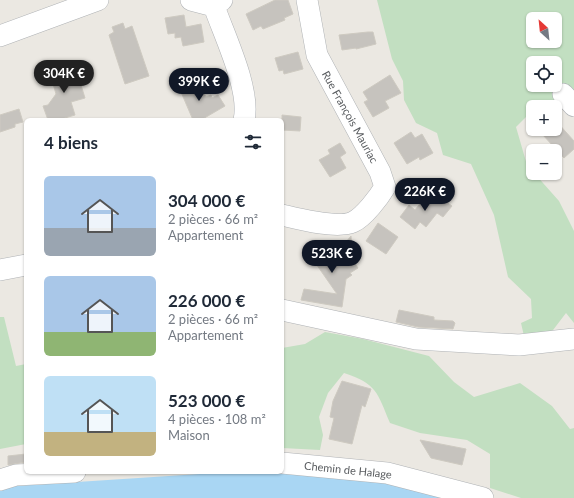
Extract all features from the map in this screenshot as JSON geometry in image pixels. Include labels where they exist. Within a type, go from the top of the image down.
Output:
[{"type":"street","points":[[0,36],[98,0]]},
{"type":"street","points":[[191,0],[218,3],[244,89],[246,111],[244,118]]},
{"type":"street","name":"Rue François Mauriac","points":[[284,215],[308,221],[333,224],[353,222],[374,203],[385,187],[380,172],[317,55],[307,0]]},
{"type":"street","points":[[0,270],[24,265]]},
{"type":"street","points":[[284,310],[416,339],[518,344],[574,339]]},
{"type":"street","name":"Chemin de Halage","points":[[284,463],[387,473],[483,498]]},
{"type":"street","points":[[0,480],[16,475],[36,474]]},
{"type":"green space","points":[[377,0],[574,0],[574,98],[561,100],[526,100],[526,117],[516,127],[526,162],[526,180],[540,180],[559,201],[574,231],[574,323],[566,313],[550,334],[524,336],[521,323],[532,318],[531,299],[508,277],[494,215],[471,164],[443,155],[437,133],[416,123],[404,100],[403,81],[392,59]]},
{"type":"green space","points":[[0,317],[4,317],[16,366],[24,364],[24,444],[0,449]]},
{"type":"green space","points":[[325,332],[363,339],[429,356],[454,382],[474,397],[520,383],[552,406],[570,429],[574,428],[574,498],[521,498],[490,488],[490,454],[467,440],[420,433],[390,423],[378,396],[370,385],[344,373],[328,393],[319,417],[323,435],[320,450],[284,448],[284,348],[305,344]]},
{"type":"water","points":[[199,474],[349,474],[456,498],[0,498],[0,491],[16,486]]},
{"type":"building","points":[[275,0],[288,0],[293,14],[284,18],[285,20],[263,29],[261,26],[253,30],[246,14]]},
{"type":"building","points":[[184,15],[186,27],[201,24],[204,42],[183,46],[181,37],[175,38],[175,33],[168,34],[165,18]]},
{"type":"building","points":[[123,23],[125,29],[132,26],[149,76],[125,84],[109,35],[114,32],[112,27]]},
{"type":"building","points":[[373,32],[376,44],[356,49],[342,50],[339,35]]},
{"type":"building","points":[[298,52],[303,69],[284,74],[283,70],[279,71],[275,58]]},
{"type":"building","points":[[71,66],[76,69],[85,98],[71,102],[75,115],[65,118],[47,118],[43,106],[48,105],[56,94],[51,77],[54,72]]},
{"type":"building","points":[[390,75],[401,93],[385,101],[389,108],[373,117],[364,102],[368,100],[363,92]]},
{"type":"building","points":[[192,80],[196,91],[201,88],[206,97],[211,95],[212,98],[218,95],[225,106],[204,118],[192,118],[178,85]]},
{"type":"building","points":[[19,109],[23,122],[15,124],[15,127],[0,132],[0,115]]},
{"type":"building","points":[[282,115],[301,117],[300,131],[284,130],[284,118],[282,118]]},
{"type":"building","points":[[562,128],[574,141],[574,149],[564,158],[562,156],[562,144],[551,144],[544,136],[562,136]]},
{"type":"building","points":[[411,132],[415,138],[422,134],[433,153],[420,160],[419,157],[407,164],[394,143]]},
{"type":"building","points":[[340,143],[346,153],[340,157],[346,168],[330,177],[319,160],[330,154],[328,150]]},
{"type":"building","points":[[426,196],[434,203],[439,197],[452,206],[443,217],[437,213],[426,227],[420,222],[415,229],[400,217],[409,205],[415,210]]},
{"type":"building","points":[[378,223],[398,237],[386,254],[366,241]]},
{"type":"building","points":[[351,236],[352,259],[358,268],[350,273],[352,275],[346,279],[342,307],[301,300],[304,289],[337,294],[305,248],[336,254]]},
{"type":"building","points":[[399,310],[434,317],[434,320],[453,321],[455,323],[453,329],[418,327],[396,322]]},
{"type":"building","points":[[342,381],[371,389],[365,407],[362,405],[352,444],[329,439],[334,418],[330,417],[333,401]]},
{"type":"building","points":[[420,440],[466,449],[462,465],[431,458]]},
{"type":"building","points":[[24,454],[24,462],[8,465],[8,456]]}]
